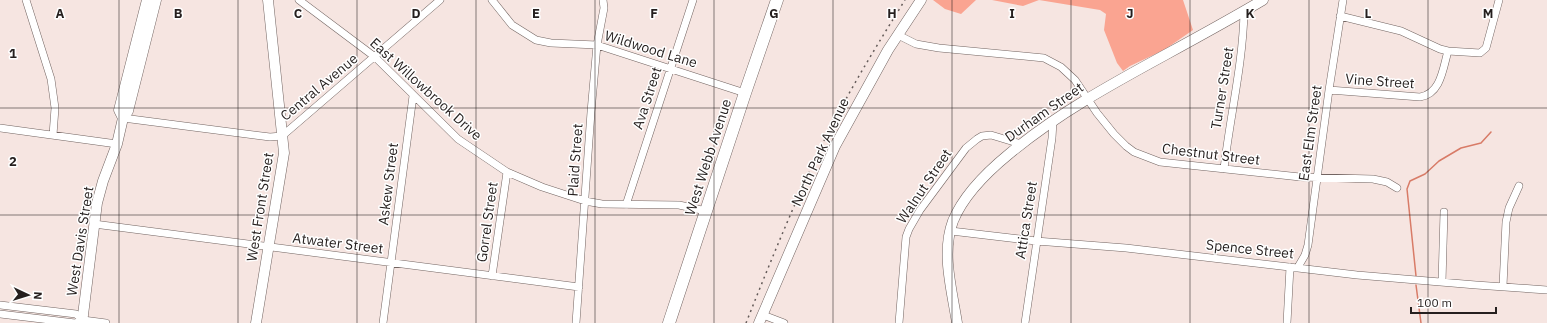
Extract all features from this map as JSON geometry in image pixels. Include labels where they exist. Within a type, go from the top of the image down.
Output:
[{"type":"highway","name":"West Webb Avenue","points":[[669,323],[777,0]]},
{"type":"street","points":[[26,0],[51,79],[55,108],[54,135]]},
{"type":"street","name":"West Davis Street","points":[[123,118],[119,110],[147,0]]},
{"type":"street","name":"West Davis Street","points":[[83,322],[94,224],[100,190],[118,144],[123,118],[128,111],[156,0]]},
{"type":"street","name":"West Front Street","points":[[256,323],[284,153],[268,0]]},
{"type":"street","name":"East Willowbrook Drive","points":[[299,0],[375,57],[458,139],[507,172],[542,187],[585,201],[602,204],[679,205],[706,211]]},
{"type":"street","name":"Central Avenue","points":[[123,118],[270,137],[282,136],[440,0]]},
{"type":"street","name":"Wildwood Lane","points":[[492,0],[512,25],[536,40],[551,43],[597,45],[745,93]]},
{"type":"street","name":"Plaid Street","points":[[576,323],[597,45],[604,8],[603,0]]},
{"type":"street","name":"Ava Street","points":[[626,205],[693,0]]},
{"type":"street","name":"North Park Avenue","points":[[761,319],[835,146],[865,90],[921,0]]},
{"type":"street","name":"Durham Street","points":[[957,323],[948,258],[948,240],[957,213],[974,188],[993,168],[1022,144],[1087,98],[1263,0]]},
{"type":"street","name":"East Elm Street","points":[[1298,267],[1305,255],[1308,245],[1328,90],[1343,0]]},
{"type":"street","points":[[1340,16],[1401,31],[1432,46],[1448,51],[1476,53],[1483,51],[1486,48],[1499,0]]},
{"type":"street","name":"Turner Street","points":[[1224,169],[1240,58],[1244,11]]},
{"type":"street","name":"Chestnut Street","points":[[898,35],[916,44],[939,48],[1044,58],[1061,67],[1075,80],[1114,134],[1134,152],[1160,162],[1317,179],[1373,179],[1387,182],[1396,188]]},
{"type":"street","name":"Vine Street","points":[[1328,90],[1420,97],[1428,95],[1433,92],[1438,84],[1448,51]]},
{"type":"street","name":"Askew Street","points":[[384,323],[413,96]]},
{"type":"street","name":"Attica Street","points":[[1025,323],[1052,138],[1053,121]]},
{"type":"street","points":[[0,128],[118,144]]},
{"type":"street","name":"Walnut Street","points":[[899,323],[906,238],[908,230],[920,210],[966,148],[977,139],[982,136],[991,135],[1022,144]]},
{"type":"street","name":"Gorrel Street","points":[[492,276],[507,172]]},
{"type":"street","points":[[1503,286],[1506,222],[1509,208],[1519,186]]},
{"type":"street","points":[[1442,282],[1444,212]]},
{"type":"street","name":"Atwater Street","points":[[94,224],[269,248],[579,287]]},
{"type":"street","name":"Spence Street","points":[[951,231],[1036,241],[1126,248],[1357,275],[1547,290]]},
{"type":"street","points":[[1287,323],[1290,267]]},
{"type":"street","points":[[0,305],[76,314],[83,322]]},
{"type":"street","points":[[0,314],[75,323],[106,323]]},
{"type":"street","points":[[761,319],[784,323]]},
{"type":"shaded area","points":[[933,0],[976,0],[961,14],[945,9]]},
{"type":"shaded area","points":[[992,0],[1039,0],[1023,6]]},
{"type":"shaded area","points":[[1039,0],[1183,0],[1193,30],[1164,50],[1130,66],[1123,71],[1117,63],[1104,30],[1106,14],[1100,10]]},
{"type":"waterway","points":[[1416,276],[1407,189],[1410,181],[1425,174],[1439,161],[1461,148],[1481,143],[1491,132]]},
{"type":"waterway","points":[[1416,285],[1421,323]]},
{"type":"railway","points":[[746,323],[787,223],[823,143],[856,80],[905,0]]}]
